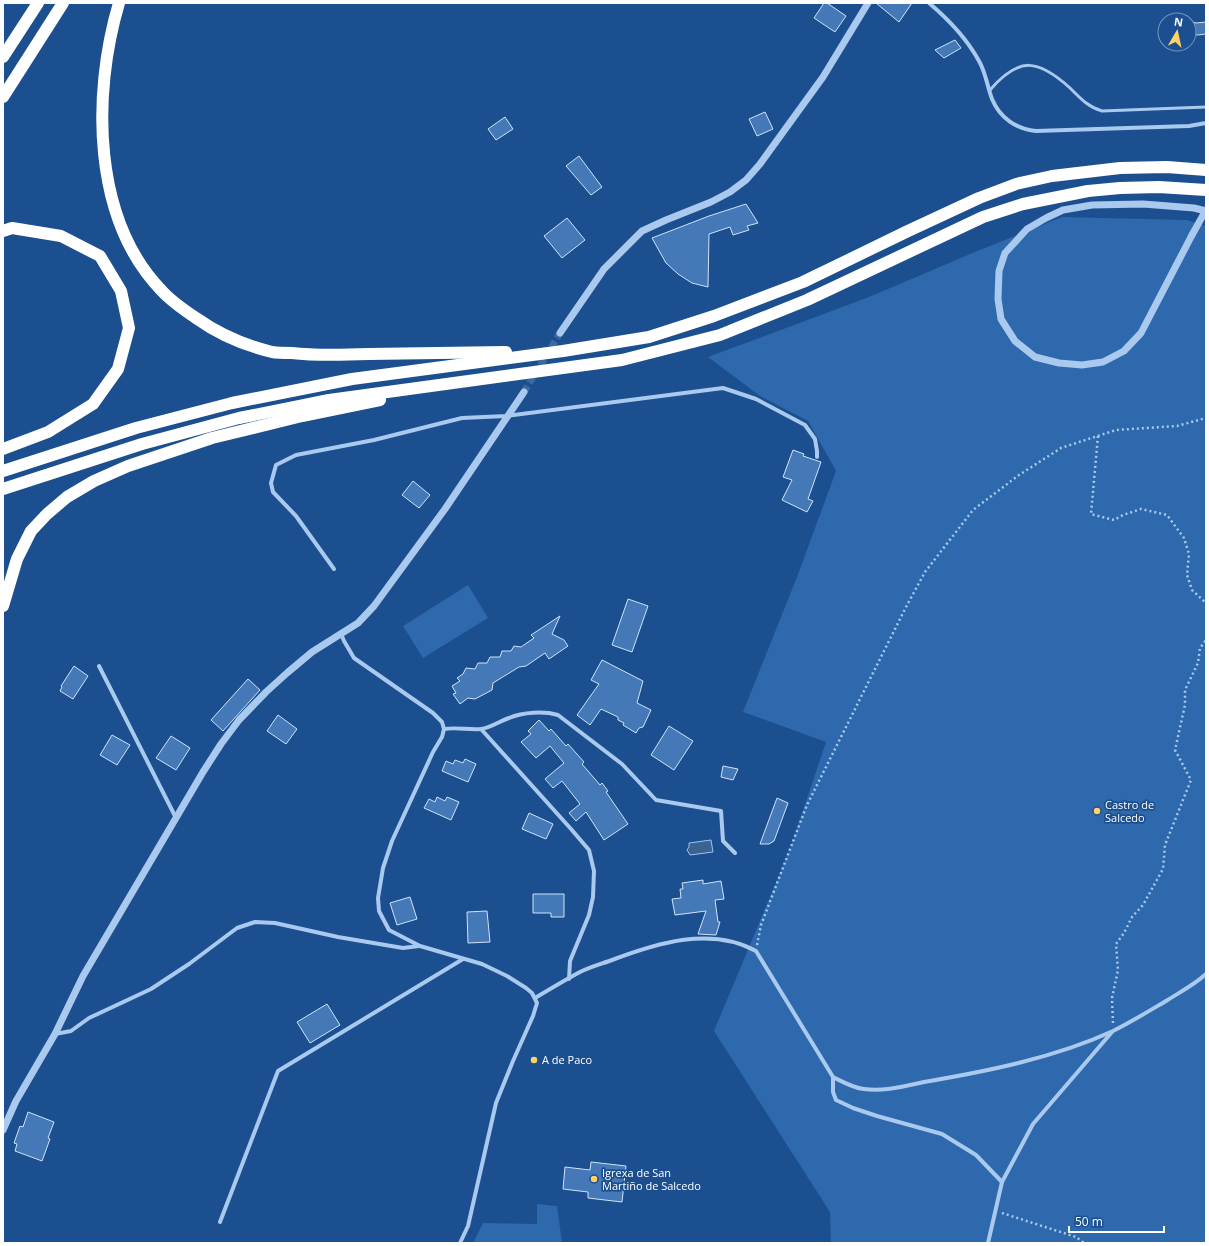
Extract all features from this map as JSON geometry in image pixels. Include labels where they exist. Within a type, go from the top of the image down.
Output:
[{"type":"highway","points":[[3,96],[63,3]]},
{"type":"highway","points":[[119,3],[111,36],[106,69],[104,100],[103,135],[110,194],[128,244],[141,266],[162,292],[184,310],[216,331],[233,340],[273,352],[313,355],[563,351]]},
{"type":"highway","points":[[3,48],[36,6]]},
{"type":"highway","points":[[3,57],[36,6]]},
{"type":"highway","points":[[3,471],[136,428],[232,403],[352,379],[563,351],[649,337],[714,316],[803,282],[979,198],[1016,184],[1052,176],[1120,168],[1167,167],[1206,170]]},
{"type":"highway","points":[[3,489],[142,444],[239,418],[329,400],[622,360],[720,335],[807,300],[983,217],[1023,204],[1088,191],[1120,188],[1159,187],[1206,190]]},
{"type":"highway","points":[[3,231],[12,228],[61,236],[100,256],[122,291],[129,328],[118,369],[93,404],[48,432],[3,449]]},
{"type":"highway","points":[[3,606],[17,559],[31,531],[47,514],[67,497],[94,481],[128,466],[212,438],[302,416],[487,378]]},
{"type":"street","points":[[560,333],[604,269],[642,231],[711,202],[730,192],[746,180],[760,164],[823,77],[868,3]]},
{"type":"street","points":[[929,3],[970,45],[987,77],[992,98],[1004,117],[1017,128],[1036,131],[1189,126],[1206,123]]},
{"type":"street","points":[[1143,204],[1206,210],[1141,333],[1124,351],[1103,362],[1082,365],[1059,363],[1035,357],[1015,341],[1002,319],[998,299],[999,271],[1005,252],[1028,229],[1063,210],[1092,205],[1143,204]]},
{"type":"street","points":[[334,569],[296,516],[273,492],[271,483],[276,465],[296,455],[374,440],[462,418],[506,416],[723,388],[756,400],[805,425],[814,439],[817,457]]},
{"type":"street","points":[[3,1130],[16,1101],[55,1034],[83,976],[206,766],[240,720],[287,673],[312,652],[358,623],[374,606],[445,508],[506,416],[524,392]]},
{"type":"street","points":[[341,634],[354,658],[434,713],[444,729],[442,737],[433,752],[392,841],[383,868],[378,898],[379,911],[389,930],[420,946],[482,964],[507,976],[526,988],[535,998],[537,1004],[496,1103],[468,1226],[460,1243]]},
{"type":"street","points":[[99,666],[176,818]]},
{"type":"street","points":[[444,729],[481,729],[512,716],[547,712],[558,715],[622,764],[656,800],[721,811],[723,841],[735,853]]},
{"type":"street","points":[[481,729],[589,850],[594,871],[593,897],[588,915],[570,961],[569,979]]},
{"type":"street","points":[[55,1034],[71,1031],[89,1018],[151,989],[189,964],[237,928],[255,922],[275,923],[338,937],[404,948],[420,946]]},
{"type":"street","points":[[535,998],[581,972],[628,954],[682,939],[726,941],[744,944],[756,951],[833,1077],[846,1084],[864,1089],[880,1090],[965,1075],[1007,1066],[1058,1052],[1113,1031],[1153,1009],[1206,974]]},
{"type":"street","points":[[220,1222],[278,1071],[463,959]]},
{"type":"street","points":[[988,1243],[1002,1182],[1033,1124],[1113,1031]]},
{"type":"street","points":[[833,1077],[833,1092],[836,1100],[853,1108],[877,1116],[942,1134],[976,1155],[1002,1182]]},
{"type":"lane","points":[[990,90],[1001,77],[1012,69],[1027,65],[1037,66],[1049,73],[1068,87],[1086,104],[1102,111],[1206,106]]},
{"type":"path","points":[[756,951],[761,925],[807,805],[925,572],[973,510],[1019,475],[1061,448],[1116,430],[1177,426],[1206,418]]},
{"type":"path","points":[[1098,436],[1091,514],[1114,520],[1123,515],[1141,509],[1167,515],[1184,538],[1189,554],[1187,575],[1192,590],[1206,603]]},
{"type":"path","points":[[1113,1031],[1112,998],[1118,970],[1116,944],[1124,933],[1132,917],[1143,905],[1163,869],[1165,845],[1191,780],[1174,750],[1185,706],[1185,690],[1198,662],[1200,648],[1206,640]]},
{"type":"path","points":[[996,1211],[1076,1237],[1084,1243]]},
{"type":"shaded area","points":[[1062,217],[1187,220],[1206,226],[1206,1243],[831,1243],[830,1212],[714,1031],[790,849],[826,742],[743,712],[797,577],[836,471],[808,421],[760,396],[708,357],[869,297]]},
{"type":"shaded area","points":[[468,585],[488,618],[423,658],[403,626]]},
{"type":"shaded area","points":[[711,840],[713,852],[690,855],[687,850],[689,843]]},
{"type":"shaded area","points":[[537,1204],[557,1206],[562,1243],[473,1243],[483,1223],[537,1224]]},
{"type":"building","points":[[824,3],[827,3],[846,16],[835,32],[814,18]]},
{"type":"building","points":[[876,3],[912,3],[899,22]]},
{"type":"building","points":[[1206,22],[1206,34],[1198,35],[1197,23]]},
{"type":"building","points":[[955,40],[961,48],[944,58],[935,50]]},
{"type":"building","points":[[765,112],[773,129],[757,136],[749,119]]},
{"type":"building","points":[[505,117],[513,129],[496,140],[488,129]]},
{"type":"building","points":[[579,156],[602,187],[591,195],[566,166]]},
{"type":"building","points":[[746,204],[758,223],[747,226],[749,230],[733,235],[730,227],[709,234],[708,287],[692,283],[678,274],[666,263],[652,238],[709,216]]},
{"type":"building","points":[[567,218],[585,240],[562,258],[544,236]]},
{"type":"building","points":[[793,450],[804,454],[803,456],[821,462],[808,499],[813,501],[807,512],[782,500],[792,480],[783,477]]},
{"type":"building","points":[[413,481],[430,495],[419,508],[402,495]]},
{"type":"building","points":[[628,599],[648,606],[632,652],[612,645]]},
{"type":"building","points":[[560,616],[552,634],[564,640],[568,646],[549,659],[545,653],[526,666],[519,667],[493,683],[492,690],[475,699],[468,698],[460,704],[453,694],[456,693],[452,686],[460,681],[457,678],[463,674],[466,668],[475,669],[478,663],[487,663],[490,657],[500,657],[502,651],[511,651],[514,646],[521,647],[534,638],[531,635]]},
{"type":"building","points":[[602,660],[643,681],[637,703],[651,710],[643,727],[639,728],[636,733],[623,725],[624,723],[618,720],[618,717],[601,709],[590,725],[577,715],[599,684],[591,680]]},
{"type":"building","points":[[74,666],[88,676],[73,699],[60,691],[61,686]]},
{"type":"building","points":[[248,679],[260,690],[223,731],[211,720]]},
{"type":"building","points":[[278,715],[297,729],[286,744],[267,731]]},
{"type":"building","points":[[539,720],[549,731],[551,729],[566,746],[568,744],[584,762],[582,764],[600,785],[602,783],[608,791],[606,792],[628,824],[604,840],[586,812],[576,821],[569,813],[580,804],[562,781],[553,788],[545,779],[564,763],[550,746],[536,758],[521,742],[531,734],[528,731]]},
{"type":"building","points":[[669,726],[693,741],[674,770],[651,755]]},
{"type":"building","points":[[112,735],[130,745],[117,765],[100,755]]},
{"type":"building","points":[[171,736],[190,748],[176,770],[156,758]]},
{"type":"building","points":[[465,759],[476,764],[468,782],[442,771],[446,761],[453,764],[455,760],[463,763]]},
{"type":"building","points":[[723,766],[738,769],[733,780],[721,777]]},
{"type":"building","points":[[437,797],[445,801],[447,797],[459,802],[451,820],[424,808],[429,799],[435,802]]},
{"type":"building","points":[[777,798],[788,803],[774,841],[769,844],[760,844]]},
{"type":"building","points":[[529,813],[553,824],[546,839],[522,829]]},
{"type":"building","points":[[703,880],[703,884],[721,881],[724,899],[715,900],[718,922],[720,922],[716,935],[698,934],[706,911],[675,915],[672,899],[681,898],[680,889],[683,889],[682,883]]},
{"type":"building","points":[[533,894],[564,894],[564,917],[551,917],[551,913],[533,913]]},
{"type":"building","points":[[410,897],[417,919],[397,925],[390,903]]},
{"type":"building","points":[[487,911],[490,942],[468,943],[467,912]]},
{"type":"building","points":[[327,1004],[340,1025],[310,1043],[297,1022]]},
{"type":"building","points":[[28,1112],[54,1122],[42,1161],[15,1151],[17,1144],[14,1143],[20,1126],[23,1127]]},
{"type":"building","name":"Igrexa de San Martiño de Salcedo","points":[[591,1162],[626,1166],[622,1202],[588,1198],[588,1192],[563,1189],[565,1167],[590,1170]]},
{"type":"tunnel","points":[[524,392],[560,333]]},
{"type":"place","name":"Castro de Salcedo","points":[[1097,811]]},
{"type":"place","name":"A de Paco","points":[[534,1060]]},
{"type":"place","name":"Igrexa de San Martiño de Salcedo","points":[[594,1179]]}]
